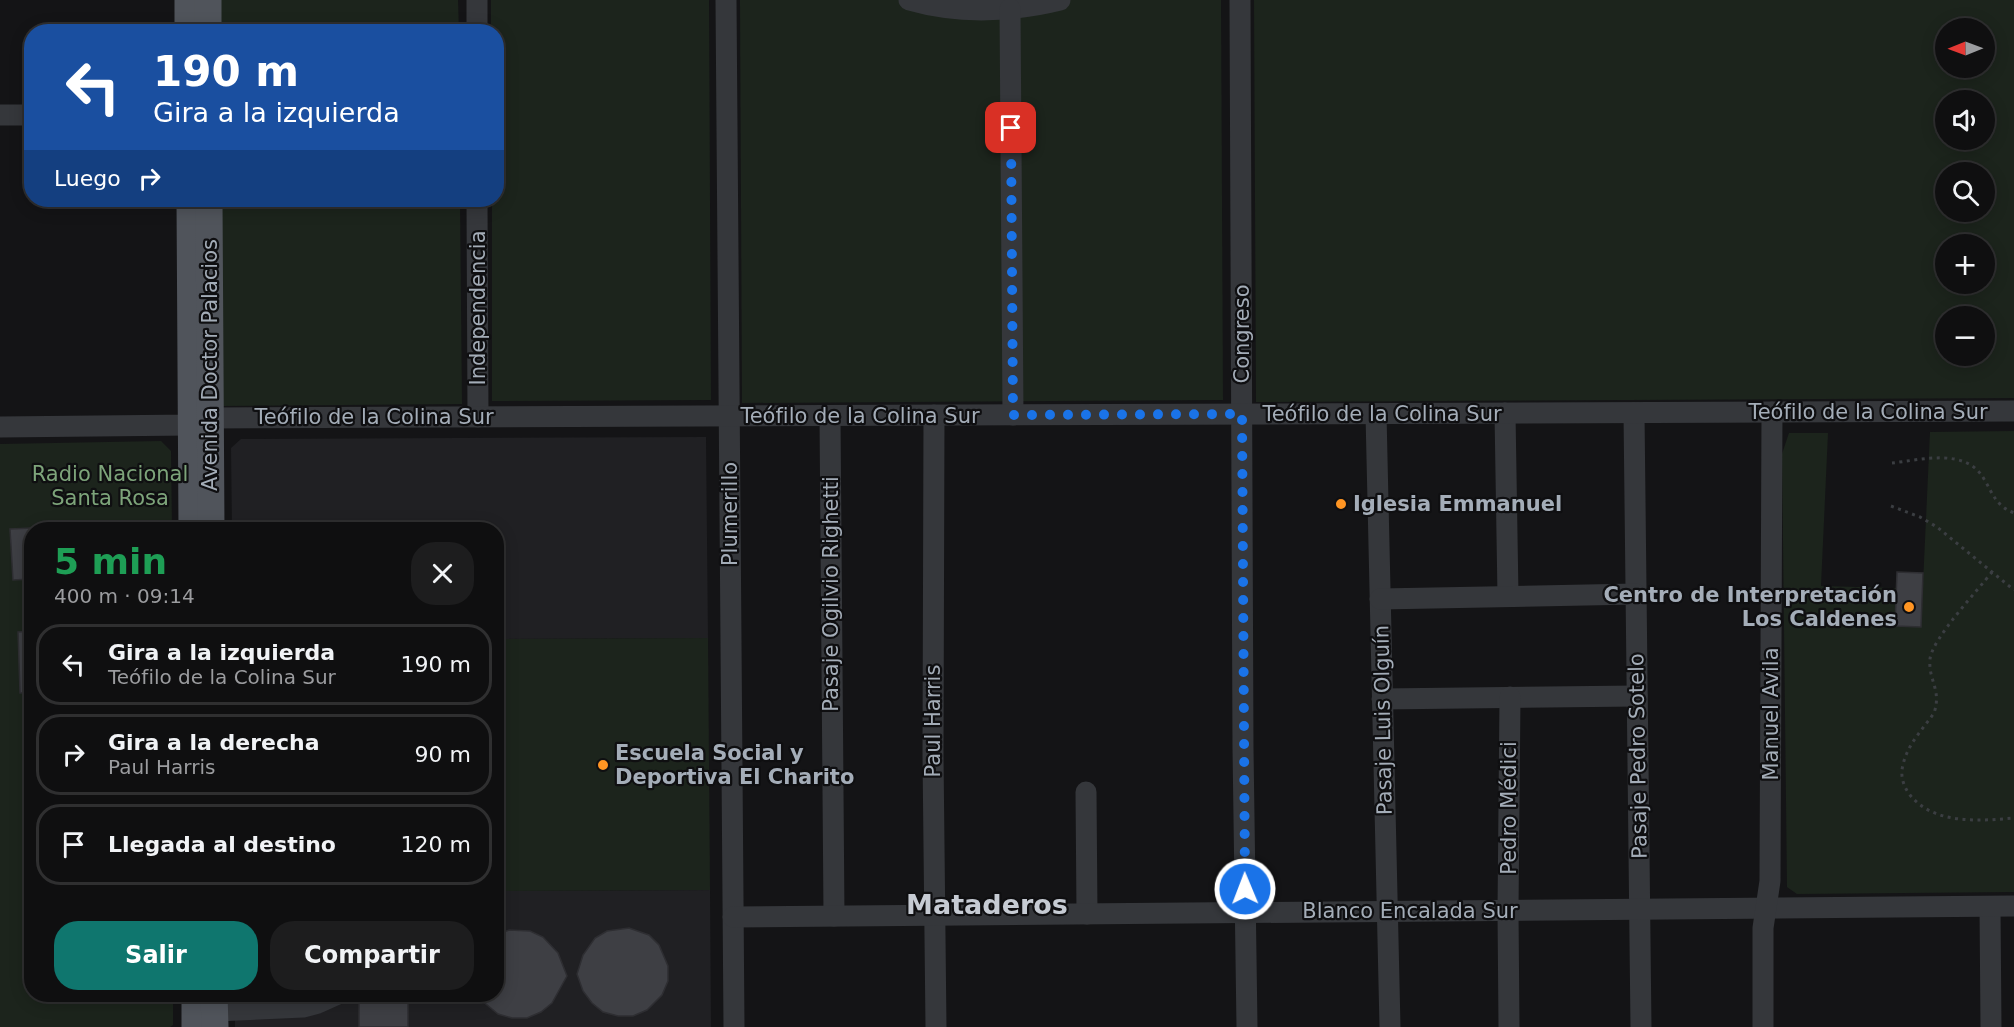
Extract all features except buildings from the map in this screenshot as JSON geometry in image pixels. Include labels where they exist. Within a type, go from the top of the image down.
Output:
[{"type":"main road","points":[[188,0],[188,24]]},
{"type":"main road","points":[[208,0],[208,24]]},
{"type":"main road","name":"Avenida Doctor Palacios","points":[[190,207],[201,421],[210,522]]},
{"type":"main road","name":"Avenida Doctor Palacios","points":[[193,522],[201,421],[209,207]]},
{"type":"street","points":[[477,0],[477,24]]},
{"type":"street","name":"Plumerillo","points":[[726,0],[734,1027]]},
{"type":"street","points":[[909,0],[962,9],[1010,9],[1060,0]]},
{"type":"street","name":"Congreso","points":[[1240,0],[1247,1027]]},
{"type":"street","points":[[1010,9],[1013,415]]},
{"type":"street","points":[[0,115],[24,115]]},
{"type":"street","name":"Independencia","points":[[477,207],[478,417]]},
{"type":"street","name":"Teófilo de la Colina Sur","points":[[0,427],[478,417],[2014,411]]},
{"type":"street","name":"Manuel Avila","points":[[1763,1027],[1763,928],[1769,895],[1770,869],[1772,412]]},
{"type":"street","points":[[1505,413],[1508,596]]},
{"type":"street","name":"Pasaje Pedro Sotelo","points":[[1634,413],[1641,1027]]},
{"type":"street","name":"Pasaje Luis Olguín","points":[[1376,414],[1390,1027]]},
{"type":"street","name":"Paul Harris","points":[[934,415],[933,755],[936,1027]]},
{"type":"street","name":"Pasaje Ogilvio Righetti","points":[[830,416],[834,916]]},
{"type":"street","points":[[1380,599],[1636,594]]},
{"type":"street","points":[[1383,699],[1637,696]]},
{"type":"street","name":"Pedro Médici","points":[[1509,1027],[1510,698]]},
{"type":"street","points":[[1086,792],[1087,914]]},
{"type":"street","name":"Blanco Encalada Sur","points":[[733,917],[2014,906]]},
{"type":"street","points":[[1990,907],[1991,1027]]},
{"type":"street","points":[[207,1011],[303,1007],[322,1002]]},
{"type":"path","points":[[1892,463],[1947,458],[1965,462],[1980,472],[1997,503],[2014,513]]},
{"type":"path","points":[[1891,506],[1926,520],[2014,590]]},
{"type":"path","points":[[1992,572],[1933,647],[1930,664],[1937,691],[1936,706],[1934,713],[1905,757],[1902,776],[1904,784],[1916,801],[1936,814],[1962,819],[2014,818]]},
{"type":"shaded area","points":[[706,437],[708,638],[504,639],[504,522],[232,522],[231,448],[241,439]]},
{"type":"shaded area","points":[[710,890],[711,1027],[235,1027],[235,1002],[504,1002],[504,891]]},
{"type":"green space","points":[[219,0],[458,0],[459,24],[219,24]]},
{"type":"green space","points":[[491,0],[709,0],[711,400],[492,401],[492,207],[504,207],[504,24],[491,24]]},
{"type":"green space","points":[[740,0],[1221,0],[1223,400],[742,403]]},
{"type":"green space","points":[[1254,0],[2014,0],[2014,398],[1256,402]]},
{"type":"green space","points":[[220,207],[460,207],[462,404],[222,406]]},
{"type":"green space","points":[[2014,431],[2014,892],[1797,894],[1787,887],[1782,454],[1789,433],[1828,433],[1821,586],[1896,588],[1895,626],[1921,627],[1930,432]]},
{"type":"green space","name":"Radio Nacional Santa Rosa","points":[[161,441],[171,451],[172,522],[24,522],[24,1002],[173,1002],[173,1025],[170,1027],[0,1027],[0,444]]},
{"type":"green space","name":"Escuela Social y Deportiva El Charito","points":[[708,638],[710,890],[504,891],[504,639]]},
{"type":"place","name":"Iglesia Emmanuel","points":[[1341,504]]},
{"type":"place","name":"Centro de Interpretación Los Caldenes","points":[[1909,607]]},
{"type":"place","name":"Escuela Social y Deportiva El Charito","points":[[603,765]]},
{"type":"district","name":"Mataderos","points":[[987,905]]},
{"type":"route","points":[[1011,128],[1013,415],[1242,414],[1245,889]]}]
